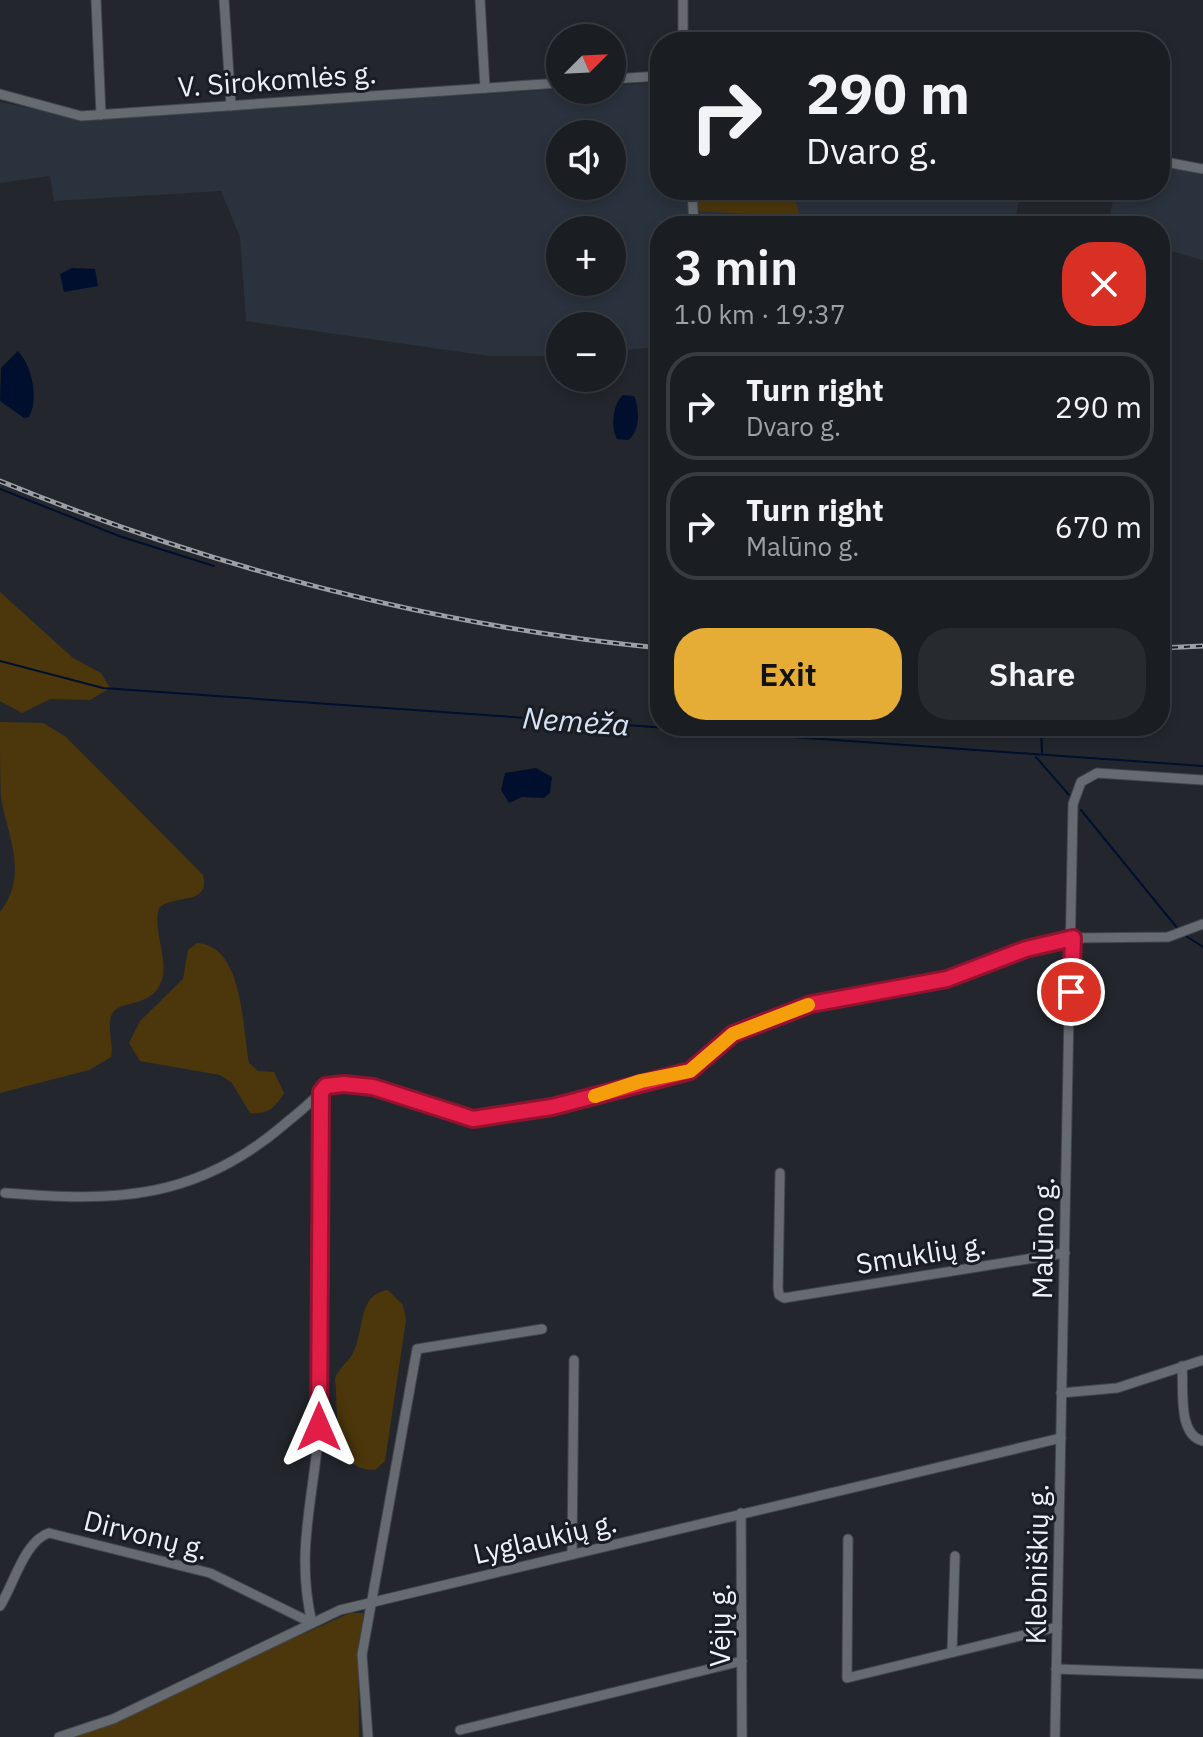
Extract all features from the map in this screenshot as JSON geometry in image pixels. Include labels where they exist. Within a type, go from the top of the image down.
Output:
[{"type":"street","points":[[96,0],[101,115]]},
{"type":"street","points":[[224,0],[231,106]]},
{"type":"street","points":[[480,0],[485,88]]},
{"type":"street","points":[[683,0],[683,32]]},
{"type":"street","points":[[626,78],[650,77]]},
{"type":"street","name":"V. Sirokomlės g.","points":[[0,94],[61,112],[101,115],[546,84]]},
{"type":"street","points":[[1170,163],[1203,169]]},
{"type":"street","name":"Malūno g.","points":[[1061,1393],[1073,938],[1073,804],[1081,782],[1097,773],[1203,780]]},
{"type":"street","points":[[5,1193],[51,1197],[157,1190],[209,1176],[251,1152],[321,1092],[335,1084],[373,1087],[473,1119],[552,1107],[690,1071],[733,1034],[811,1004],[947,979],[1026,949],[1073,938],[1168,937],[1203,924]]},
{"type":"street","points":[[312,1623],[306,1600],[304,1528],[316,1468],[319,1427],[321,1092]]},
{"type":"street","name":"Smuklių g.","points":[[780,1173],[778,1288],[779,1295],[784,1298],[1065,1253]]},
{"type":"street","points":[[368,1737],[362,1655],[417,1349],[542,1329]]},
{"type":"street","points":[[572,1554],[574,1360]]},
{"type":"street","points":[[1061,1393],[1117,1388],[1203,1360]]},
{"type":"street","points":[[1182,1366],[1187,1427],[1192,1437],[1203,1441]]},
{"type":"street","name":"Klebniškių g.","points":[[1055,1736],[1061,1393]]},
{"type":"street","name":"Lyglaukių g.","points":[[59,1737],[113,1719],[312,1623],[372,1601],[1061,1438]]},
{"type":"street","name":"Vėjų g.","points":[[741,1513],[742,1737]]},
{"type":"street","name":"Dirvonų g.","points":[[0,1606],[39,1537],[49,1533],[210,1573],[312,1623]]},
{"type":"street","points":[[848,1539],[847,1678],[1057,1627]]},
{"type":"street","points":[[952,1652],[955,1556]]},
{"type":"street","points":[[460,1730],[742,1661]]},
{"type":"street","points":[[1056,1669],[1203,1674]]},
{"type":"street","points":[[1042,1737],[1055,1736]]},
{"type":"shaded area","points":[[650,83],[650,200],[1019,200],[1016,216],[650,216],[650,348],[626,350],[626,312],[546,312],[546,356],[489,356],[246,321],[240,237],[221,191],[54,201],[50,176],[0,183],[0,102],[84,119],[546,90],[546,104],[626,104],[626,85]]},
{"type":"shaded area","points":[[1170,168],[1203,175],[1203,260],[1170,251],[1170,216],[1110,216],[1113,200],[1170,200]]},
{"type":"shaded area","points":[[698,200],[795,200],[800,216],[783,216],[699,211]]},
{"type":"shaded area","points":[[0,592],[73,658],[101,673],[110,688],[90,700],[50,699],[22,713],[0,701]]},
{"type":"shaded area","points":[[0,722],[43,723],[66,737],[203,875],[204,885],[197,895],[159,908],[157,917],[164,965],[161,982],[151,996],[122,1006],[112,1014],[111,1057],[89,1070],[0,1093],[0,912],[9,898],[15,870],[1,798]]},
{"type":"shaded area","points":[[197,943],[212,948],[224,958],[238,991],[249,1063],[258,1071],[274,1072],[284,1093],[266,1112],[250,1113],[232,1083],[220,1075],[140,1061],[129,1043],[140,1021],[183,979],[188,950]]},
{"type":"shaded area","points":[[388,1290],[403,1305],[406,1320],[385,1461],[375,1470],[361,1468],[350,1461],[344,1450],[338,1422],[335,1379],[357,1344],[366,1306],[371,1298]]},
{"type":"shaded area","points":[[350,1613],[364,1613],[358,1646],[359,1737],[75,1737]]},
{"type":"water","points":[[72,268],[95,269],[98,286],[64,292],[60,274]]},
{"type":"water","points":[[18,351],[27,365],[34,392],[32,410],[29,417],[24,418],[0,401],[1,368]]},
{"type":"water","points":[[623,395],[634,396],[637,407],[637,426],[628,440],[617,439],[613,422]]},
{"type":"water","points":[[536,768],[552,777],[550,793],[544,798],[522,797],[509,803],[501,790],[505,773]]},
{"type":"waterway","points":[[0,489],[119,536],[214,566]]},
{"type":"waterway","name":"Nemėža","points":[[0,661],[103,688],[650,727]]},
{"type":"waterway","name":"Nemėža","points":[[780,736],[1203,766]]},
{"type":"waterway","points":[[1041,736],[1042,752]]},
{"type":"waterway","points":[[1036,757],[1069,795]]},
{"type":"waterway","points":[[1081,810],[1178,929]]},
{"type":"waterway","points":[[1186,936],[1203,947]]},
{"type":"railway","points":[[0,481],[160,540],[324,588],[491,625],[650,647]]},
{"type":"railway","points":[[1170,648],[1203,646]]},
{"type":"slow traffic","points":[[595,1096],[641,1081],[690,1071],[702,1064],[733,1034],[808,1005]]},
{"type":"route","points":[[319,1427],[321,1092],[326,1086],[373,1087],[473,1119],[552,1107],[641,1081],[690,1071],[702,1064],[733,1034],[811,1004],[963,975],[1011,954],[1073,938],[1071,992]]}]
